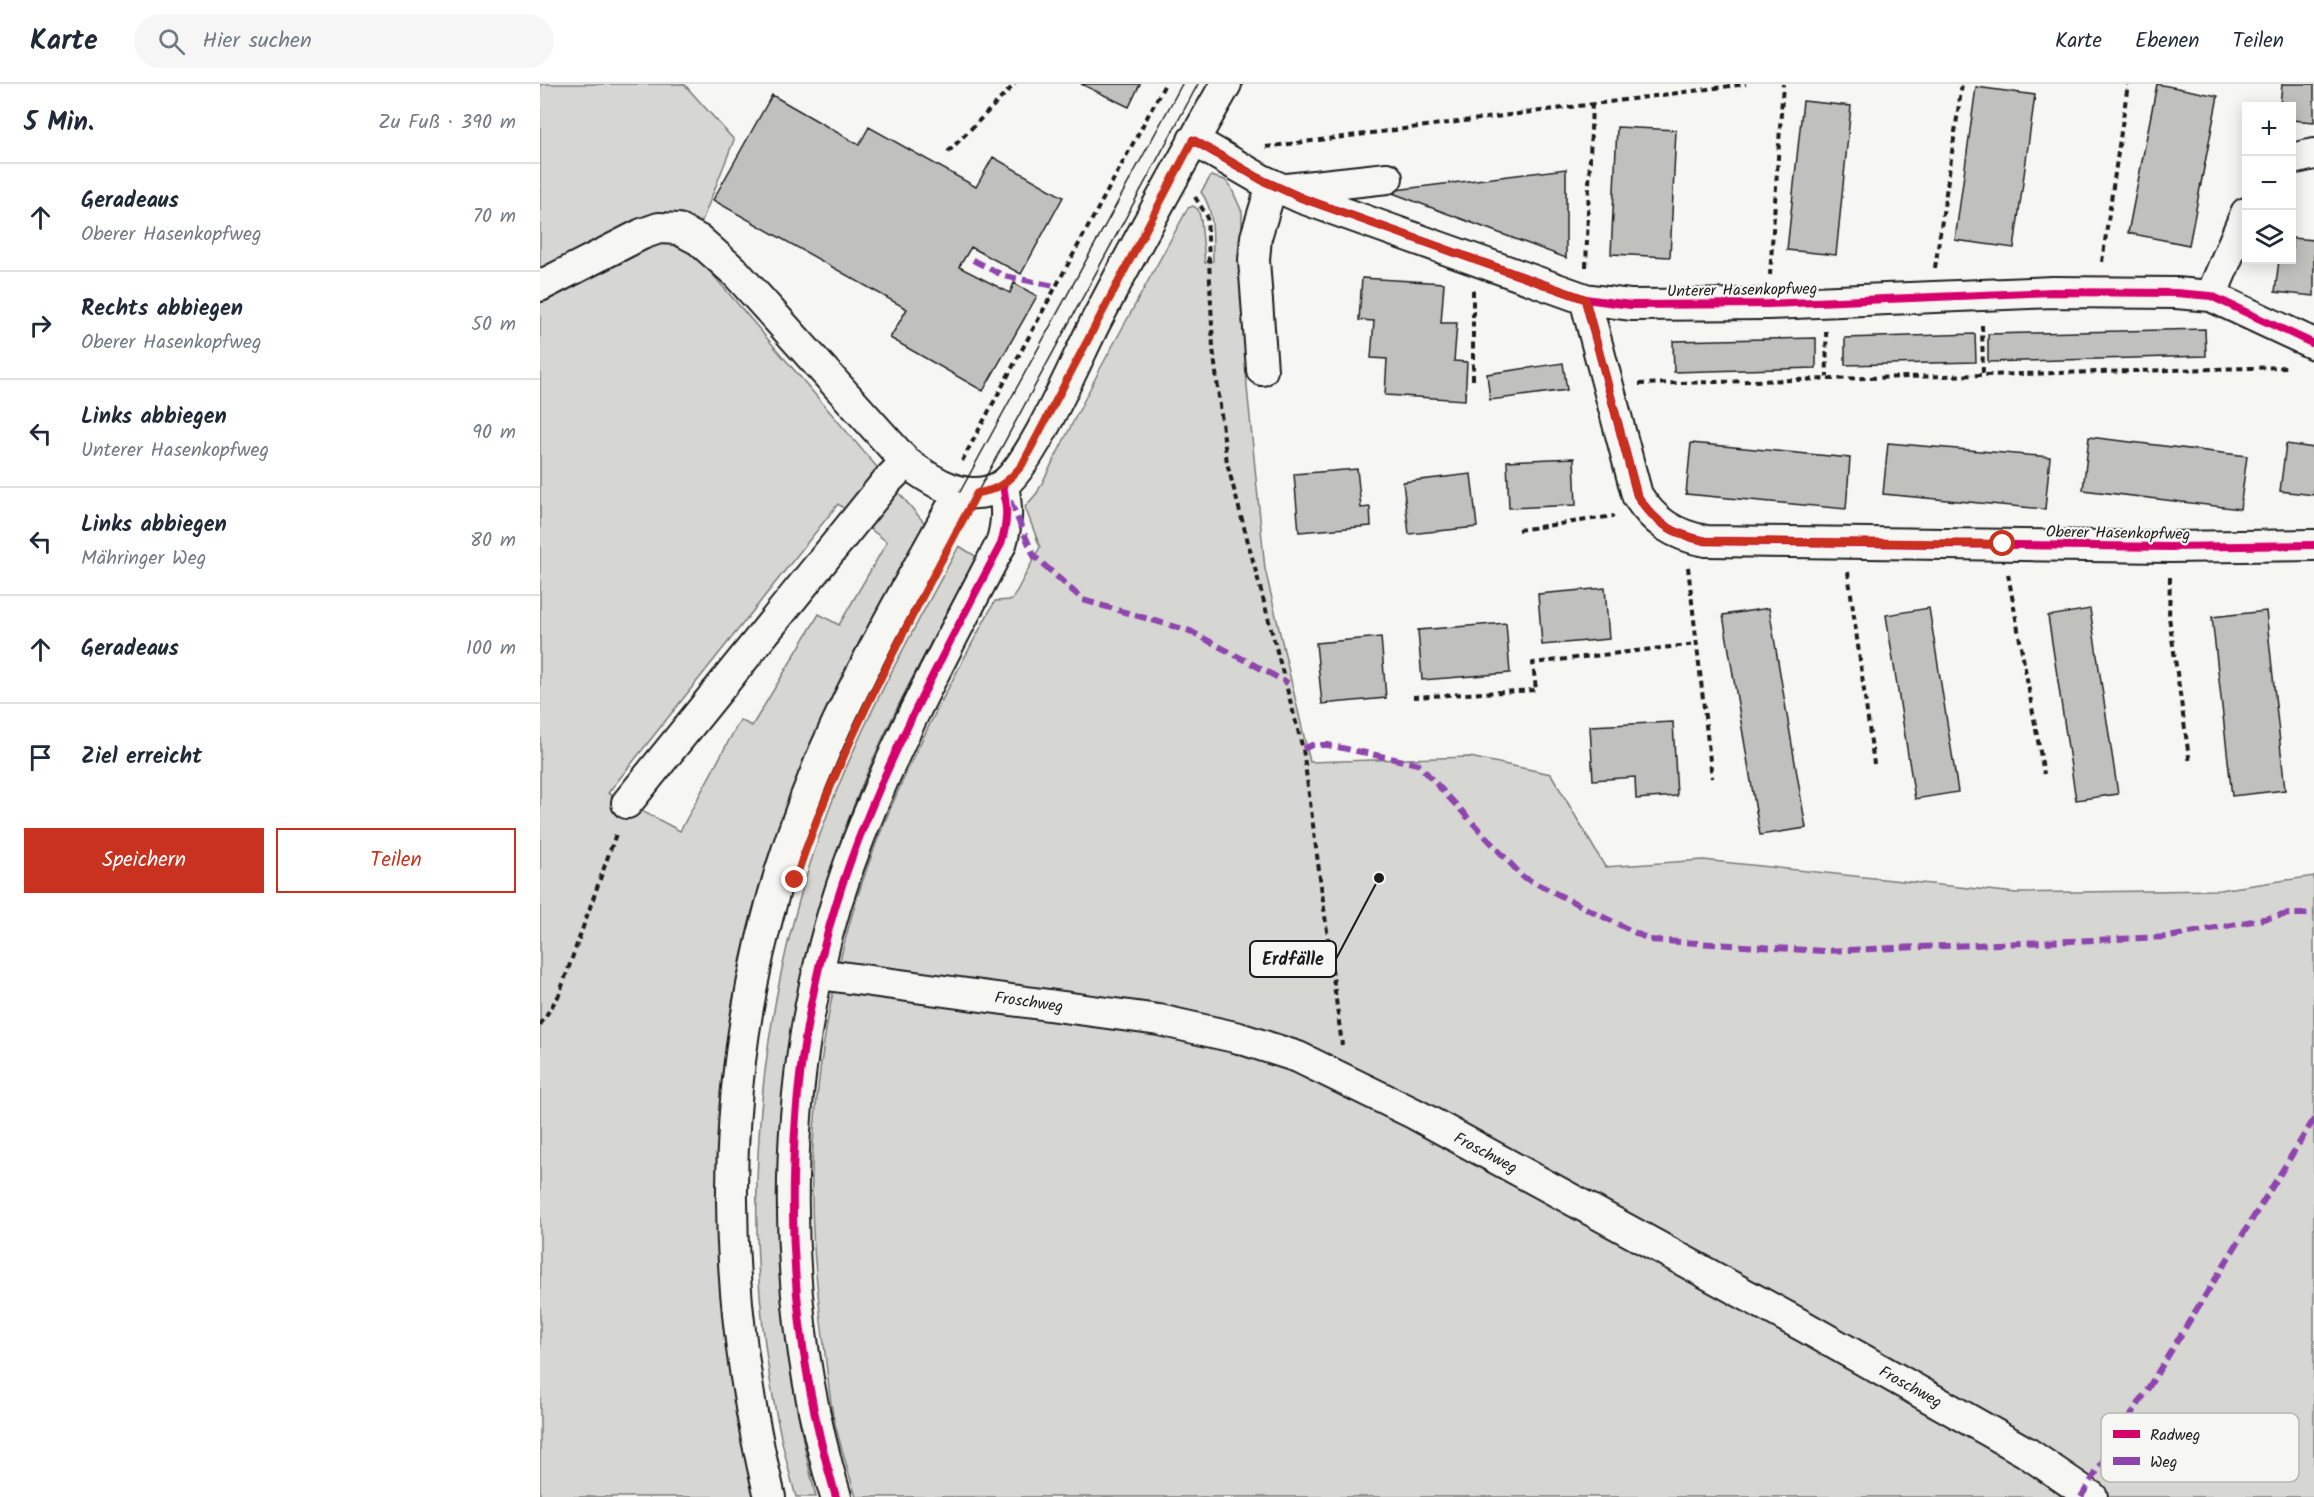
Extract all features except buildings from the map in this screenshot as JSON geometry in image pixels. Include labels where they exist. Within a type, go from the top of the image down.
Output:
[{"type":"street","points":[[770,1497],[747,1396],[732,1262],[731,1194],[734,1117],[750,998],[780,875],[824,752],[866,663],[972,490],[1013,477],[1029,454],[1193,140],[1226,84]]},
{"type":"street","name":"Unterer Hasenkopfweg","points":[[1193,140],[1277,187],[1585,299],[1631,305],[1768,304],[1931,296],[2176,293],[2211,296],[2306,355]]},
{"type":"street","points":[[2296,158],[2314,154]]},
{"type":"street","points":[[1262,370],[1254,260],[1256,237],[1277,187],[1387,178]]},
{"type":"street","points":[[2211,296],[2242,225]]},
{"type":"street","points":[[540,286],[642,234],[658,228],[678,229],[699,240],[736,273],[906,462],[1008,508],[1007,526],[1001,544],[918,703],[885,776],[848,868],[819,974],[800,1091],[794,1219],[796,1280],[812,1395],[836,1497]]},
{"type":"street","name":"Oberer Hasenkopfweg","points":[[1585,299],[1637,495],[1647,511],[1666,528],[1686,537],[1706,541],[2170,547],[2314,545]]},
{"type":"street","points":[[627,803],[887,481],[906,462]]},
{"type":"street","points":[[787,1497],[762,1382],[749,1261],[751,1119],[766,1000],[795,880],[837,767],[972,490]]},
{"type":"street","name":"Froschweg","points":[[819,974],[1159,1020],[1239,1038],[1298,1057],[1347,1079],[1550,1187],[1922,1392],[2026,1452],[2092,1497]]},
{"type":"path","points":[[948,152],[1015,84]]},
{"type":"path","points":[[972,490],[1166,84]]},
{"type":"path","points":[[1260,148],[1746,84]]},
{"type":"path","points":[[1768,304],[1783,84]]},
{"type":"path","points":[[1931,296],[1962,84]]},
{"type":"path","points":[[2098,293],[2128,84]]},
{"type":"path","points":[[1585,299],[1593,103]]},
{"type":"path","points":[[1193,196],[1199,200],[1207,216],[1213,348],[1227,463],[1303,749],[1347,1079]]},
{"type":"path","points":[[1982,295],[1983,374]]},
{"type":"path","points":[[1826,300],[1827,377]]},
{"type":"path","points":[[1473,382],[1474,310]]},
{"type":"path","points":[[1638,384],[1983,374],[2306,355]]},
{"type":"path","points":[[1518,530],[1647,511]]},
{"type":"path","points":[[2003,544],[2044,774]]},
{"type":"path","points":[[2170,547],[2169,617],[2190,764]]},
{"type":"path","points":[[1690,602],[1712,778]]},
{"type":"path","points":[[1854,609],[1874,764]]},
{"type":"path","points":[[1413,697],[1536,690],[1533,663],[1696,644]]},
{"type":"path","points":[[540,1025],[559,995],[627,803]]},
{"type":"shaded area","points":[[540,84],[684,84],[734,140],[691,249],[928,527],[832,701],[731,1063],[760,1497],[540,1497]],"holes":[[[838,504],[887,542],[839,625],[819,614],[752,726],[740,720],[680,831],[608,793]]]},
{"type":"shaded area","points":[[1211,176],[1225,180],[1230,185],[1242,212],[1242,284],[1247,387],[1265,569],[1310,762],[1470,757],[1551,774],[1605,867],[1703,860],[2016,893],[2220,890],[2314,876],[2314,1497],[856,1497],[832,1407],[818,1292],[812,1211],[812,1157],[818,1090],[829,1011],[847,932],[871,856],[924,736],[995,601],[1012,600],[1040,547],[1025,507],[1037,493],[1100,369],[1188,208],[1193,206],[1198,209],[1205,263],[1213,261],[1211,217],[1201,192]]},
{"type":"shaded area","points":[[959,546],[977,557],[908,685],[862,784],[821,903],[800,987],[786,1071],[779,1155],[779,1239],[785,1324],[797,1410],[816,1497],[796,1497],[776,1413],[763,1326],[757,1239],[758,1151],[766,1064],[780,977],[801,892],[829,810],[857,742],[889,676]]},
{"type":"tram line","points":[[960,492],[1182,84]]},
{"type":"tram line","points":[[977,493],[1198,84]]},
{"type":"marked path","points":[[973,260],[1004,276],[1055,286]]},
{"type":"marked path","points":[[1010,501],[1034,556],[1083,600],[1190,631],[1288,683]]},
{"type":"marked path","points":[[1303,749],[1312,745],[1328,745],[1418,764],[1523,877],[1650,940],[1823,951],[2169,937],[2289,914],[2314,914]]},
{"type":"marked path","points":[[2133,1413],[2314,1119]]},
{"type":"marked path","points":[[2081,1497],[2101,1465]]},
{"type":"cycle path","points":[[1193,140],[1262,180],[1302,198],[1585,299],[1631,305],[1768,304],[2052,292],[2176,293],[2211,296],[2314,344]]},
{"type":"cycle path","points":[[1585,299],[1637,495],[1658,520],[1684,535],[1706,541],[2170,547],[2314,545]]},
{"type":"cycle path","points":[[836,1497],[816,1420],[802,1341],[795,1261],[793,1180],[798,1099],[808,1019],[826,941],[849,865],[865,823],[919,702],[1001,544],[1006,514],[1003,485]]},
{"type":"place","name":"Erdfälle","points":[[1379,878]]},
{"type":"route","points":[[795,880],[840,758],[882,671],[977,493],[988,492],[1003,485],[1013,477],[1029,454],[1193,140],[1262,180],[1302,198],[1585,299],[1637,495],[1647,511],[1666,528],[1686,537],[1706,541],[2003,544]]}]
